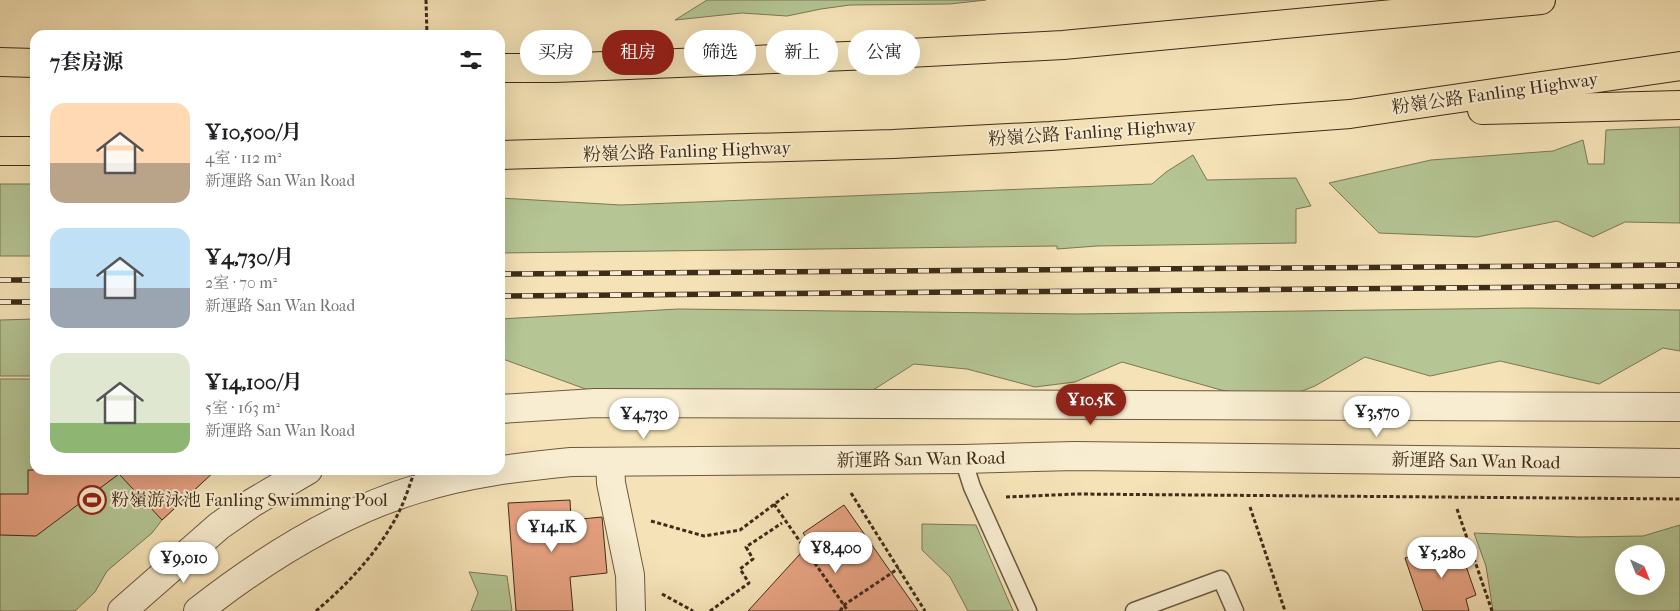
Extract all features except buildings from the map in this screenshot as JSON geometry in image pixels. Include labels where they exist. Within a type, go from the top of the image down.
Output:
[{"type":"highway","points":[[1314,22],[1398,0]]},
{"type":"highway","points":[[505,68],[555,68],[1034,47],[1541,0]]},
{"type":"highway","points":[[0,62],[30,63]]},
{"type":"highway","name":"粉嶺公路 Fanling Highway","points":[[505,155],[913,143],[1050,136],[1350,114],[1680,66]]},
{"type":"highway","points":[[1350,114],[1680,105]]},
{"type":"highway","points":[[0,151],[30,152]]},
{"type":"street","points":[[505,409],[595,403],[1680,407]]},
{"type":"street","name":"新運路 San Wan Road","points":[[505,470],[571,462],[963,459],[1074,456],[1680,463]]},
{"type":"street","points":[[610,462],[611,483],[630,575],[631,611]]},
{"type":"street","points":[[122,611],[219,526],[252,503],[300,475]]},
{"type":"street","name":"新運路 San Wan Road","points":[[198,611],[250,572],[307,538],[376,503],[417,489],[472,475]]},
{"type":"lane","points":[[963,459],[972,487],[1028,611]]},
{"type":"lane","points":[[1134,611],[1221,580],[1235,611]]},
{"type":"path","points":[[426,0],[427,30]]},
{"type":"path","points":[[316,611],[344,587],[371,557],[399,513],[413,475]]},
{"type":"path","points":[[617,512],[704,536],[740,530],[794,489]]},
{"type":"path","points":[[848,490],[854,496],[926,611]]},
{"type":"path","points":[[977,498],[1087,494],[1680,499]]},
{"type":"path","points":[[774,504],[848,611]]},
{"type":"path","points":[[1250,507],[1285,611]]},
{"type":"path","points":[[1458,509],[1492,611]]},
{"type":"path","points":[[710,611],[749,583],[740,569],[753,559],[746,547],[782,523]]},
{"type":"path","points":[[840,611],[844,605],[899,568]]},
{"type":"green space","points":[[707,0],[986,0],[950,4],[850,5],[787,16],[742,13],[675,20]]},
{"type":"green space","points":[[1680,127],[1680,223],[1625,222],[1593,237],[1557,221],[1477,237],[1379,233],[1329,183],[1431,160],[1553,151],[1583,140],[1588,164],[1604,164],[1606,130]]},
{"type":"green space","points":[[1193,155],[1207,180],[1296,178],[1311,206],[1296,209],[1296,243],[1097,246],[1057,249],[1057,246],[505,253],[505,198],[621,205],[1152,184],[1166,172]]},
{"type":"green space","points":[[0,184],[30,184],[30,256],[0,256]]},
{"type":"green space","points":[[1528,308],[1680,310],[1680,351],[1663,348],[1599,384],[1500,361],[1430,376],[1365,357],[1315,386],[1279,400],[1221,390],[1122,362],[1075,382],[1035,387],[967,369],[914,364],[870,392],[616,400],[505,360],[505,319],[678,309],[1076,314]]},
{"type":"green space","points":[[30,319],[30,376],[0,376],[0,320]]},
{"type":"green space","name":"粉嶺游泳池 Fanling Swimming Pool","points":[[0,379],[30,379],[30,475],[205,475],[205,480],[162,520],[152,533],[107,571],[95,592],[75,611],[0,611]]},
{"type":"green space","points":[[922,524],[976,525],[1013,611],[968,611],[950,577],[922,550]]},
{"type":"green space","points":[[1680,525],[1680,611],[1493,611],[1486,566],[1474,533],[1580,537],[1643,536]]},
{"type":"green space","points":[[469,572],[507,576],[512,611],[471,611],[478,593]]},
{"type":"railway","points":[[505,274],[1680,265]]},
{"type":"railway","points":[[0,280],[30,280]]},
{"type":"railway","points":[[505,296],[1680,286]]},
{"type":"railway","points":[[0,302],[30,302]]},
{"type":"place","name":"粉嶺游泳池 Fanling Swimming Pool","points":[[92,500]]}]
